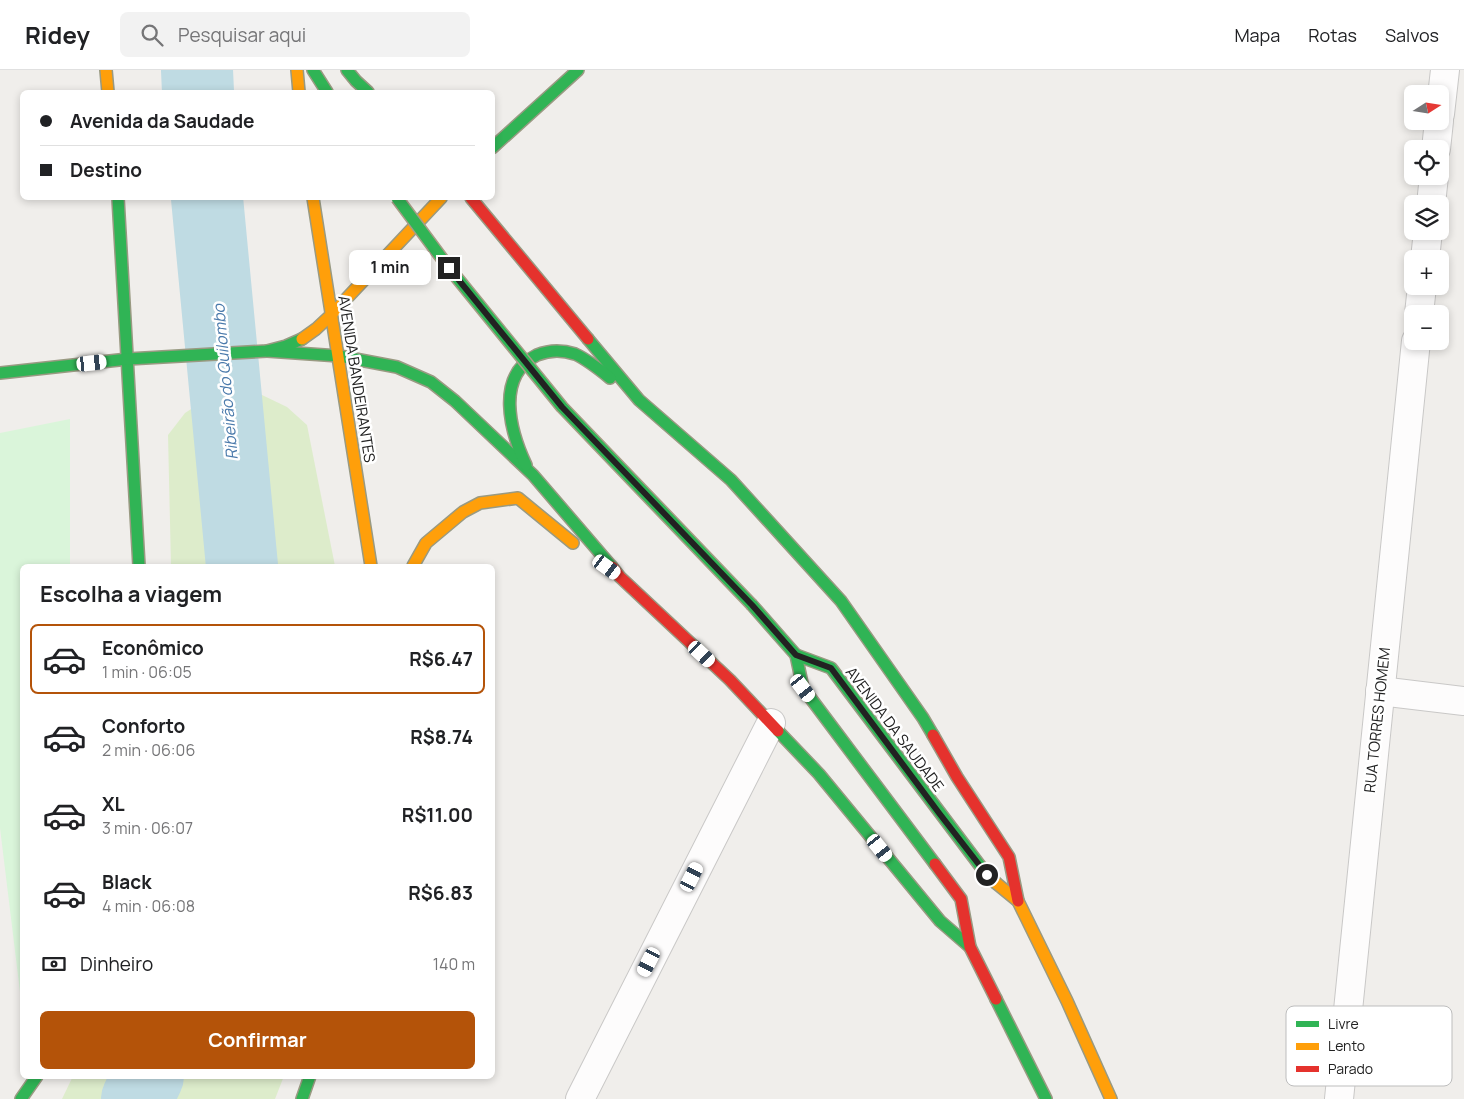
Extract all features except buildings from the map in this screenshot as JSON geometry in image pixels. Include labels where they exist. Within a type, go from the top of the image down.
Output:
[{"type":"main road","points":[[106,70],[108,90]]},
{"type":"main road","points":[[297,70],[299,90]]},
{"type":"main road","points":[[313,70],[326,90]]},
{"type":"main road","points":[[347,70],[366,90]]},
{"type":"main road","points":[[495,145],[578,70]]},
{"type":"main road","points":[[118,200],[139,564]]},
{"type":"main road","name":"AVENIDA BANDEIRANTES","points":[[313,200],[371,564]]},
{"type":"main road","points":[[398,200],[449,268],[562,407],[752,605],[796,655],[803,688],[961,899],[970,947],[1046,1099]]},
{"type":"main road","points":[[267,352],[289,346],[317,329],[439,200]]},
{"type":"main road","points":[[473,200],[638,400]]},
{"type":"main road","points":[[533,475],[519,453],[510,417],[511,388],[519,368],[526,360],[553,351],[572,353],[591,363],[638,400],[731,480],[841,601],[923,718],[957,778],[1009,857],[1018,901]]},
{"type":"main road","points":[[0,373],[128,359],[267,352],[339,356],[397,367],[431,382],[455,401],[533,475],[620,577],[730,680],[819,774],[940,921],[970,947]]},
{"type":"main road","points":[[415,564],[426,543],[463,512],[480,503],[518,498],[567,538],[620,577]]},
{"type":"main road","name":"AVENIDA DA SAUDADE","points":[[796,655],[831,668],[987,875],[1018,901],[1067,1001],[1111,1099]]},
{"type":"main road","points":[[21,1099],[35,1079]]},
{"type":"main road","points":[[302,1099],[309,1079]]},
{"type":"street","points":[[1443,85],[1444,70]]},
{"type":"street","name":"RUA TORRES HOMEM","points":[[1348,1006],[1415,350]]},
{"type":"street","points":[[1380,692],[1464,701]]},
{"type":"street","points":[[580,1099],[770,723]]},
{"type":"street","name":"RUA TORRES HOMEM","points":[[1339,1099],[1340,1086]]},
{"type":"green space","points":[[235,392],[262,395],[287,407],[307,425],[335,564],[171,564],[168,435],[185,413],[208,398]]},
{"type":"green space","points":[[70,419],[70,564],[20,564],[20,992],[0,828],[0,433]]},
{"type":"green space","points":[[72,1079],[283,1079],[275,1099],[62,1099]]},
{"type":"waterway","name":"Ribeirão do Quilombo","points":[[197,70],[198,90]]},
{"type":"waterway","name":"Ribeirão do Quilombo","points":[[207,200],[242,564]]},
{"type":"waterway","name":"Ribeirão do Quilombo","points":[[137,1099],[147,1079]]},
{"type":"traffic: fast","points":[[313,70],[326,90]]},
{"type":"traffic: fast","points":[[347,70],[366,90]]},
{"type":"traffic: fast","points":[[495,145],[578,70]]},
{"type":"traffic: fast","points":[[118,200],[139,564]]},
{"type":"traffic: fast","points":[[398,200],[449,268],[562,407],[752,605]]},
{"type":"traffic: fast","points":[[0,373],[128,359],[267,351],[302,339]]},
{"type":"traffic: fast","points":[[588,339],[639,400],[731,480],[841,601],[933,735]]},
{"type":"traffic: fast","points":[[267,351],[339,356],[397,367],[431,382],[455,401],[533,475],[612,567]]},
{"type":"traffic: fast","points":[[526,465],[515,436],[511,421],[510,405],[511,390],[515,376],[524,364],[542,353],[551,351],[566,352],[584,359],[610,378]]},
{"type":"traffic: fast","points":[[752,605],[796,655],[803,688],[935,864]]},
{"type":"traffic: fast","points":[[796,655],[831,668],[987,875],[996,883]]},
{"type":"traffic: fast","points":[[778,731],[819,774],[940,921],[970,947]]},
{"type":"traffic: fast","points":[[996,999],[1046,1099]]},
{"type":"traffic: fast","points":[[21,1099],[35,1079]]},
{"type":"traffic: fast","points":[[302,1099],[309,1079]]},
{"type":"traffic: slow","points":[[106,70],[108,90]]},
{"type":"traffic: slow","points":[[297,70],[299,90]]},
{"type":"traffic: slow","points":[[313,200],[371,564]]},
{"type":"traffic: slow","points":[[302,339],[331,315],[439,200]]},
{"type":"traffic: slow","points":[[414,564],[426,543],[463,512],[480,503],[518,498],[573,543]]},
{"type":"traffic: slow","points":[[996,883],[1018,901],[1067,1001],[1111,1099]]},
{"type":"traffic: jam","points":[[473,200],[588,339]]},
{"type":"traffic: jam","points":[[612,567],[620,577],[730,680],[778,731]]},
{"type":"traffic: jam","points":[[933,735],[957,777],[1009,857],[1018,901]]},
{"type":"traffic: jam","points":[[935,864],[961,899],[970,947],[996,999]]},
{"type":"route","points":[[449,268],[562,407],[752,605],[796,655],[831,668],[987,875]]}]
